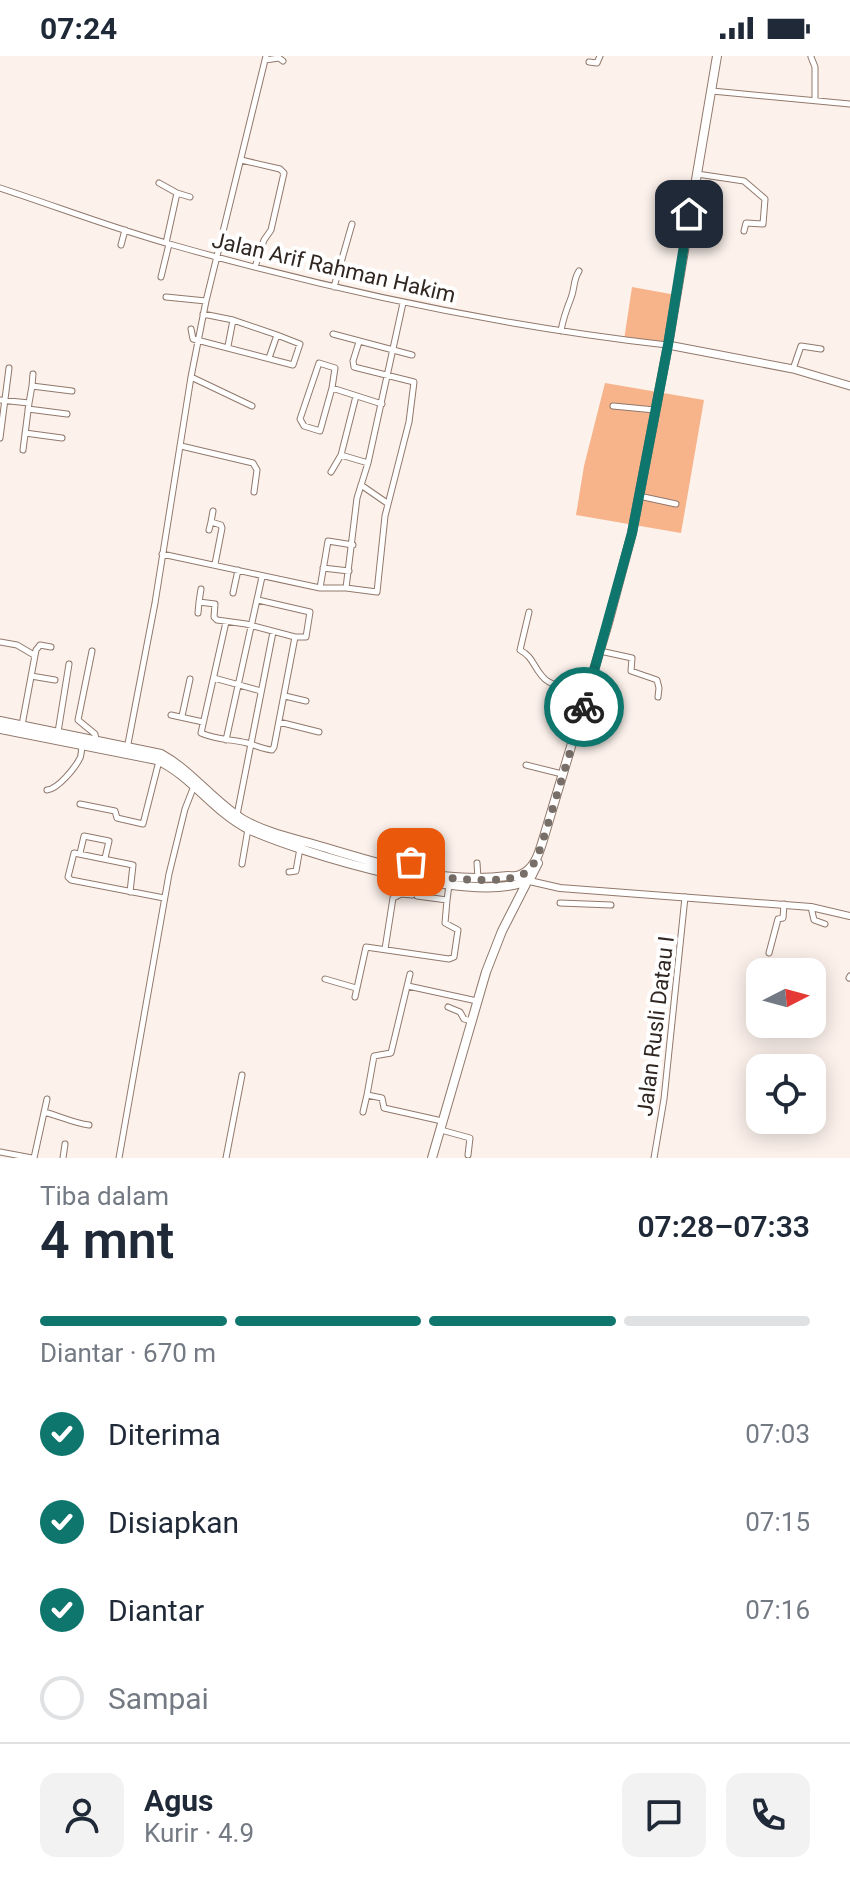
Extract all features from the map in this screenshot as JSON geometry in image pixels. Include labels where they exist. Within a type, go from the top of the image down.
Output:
[{"type":"main road","points":[[432,1158],[502,931],[538,854],[588,692],[632,533],[668,345],[717,56]]},
{"type":"main road","points":[[668,345],[793,369],[850,386]]},
{"type":"main road","points":[[0,721],[96,740],[159,760],[195,785],[233,820],[319,858],[449,885],[503,887],[525,879]]},
{"type":"main road","points":[[0,729],[82,745],[161,754],[237,815],[258,827],[406,871],[441,878],[525,879]]},
{"type":"street","points":[[589,62],[597,63],[600,56]]},
{"type":"street","points":[[811,57],[815,64],[815,100]]},
{"type":"street","points":[[127,750],[203,314],[265,58],[283,61]]},
{"type":"street","points":[[711,91],[850,104]]},
{"type":"street","points":[[241,160],[280,169],[284,173],[271,230],[264,240],[255,267]]},
{"type":"street","points":[[696,174],[744,181],[765,199],[762,224],[748,222],[744,231]]},
{"type":"street","points":[[159,183],[190,197]]},
{"type":"street","name":"Jalan Arif Rahman Hakim","points":[[0,188],[167,243],[334,287],[561,331],[668,345]]},
{"type":"street","points":[[161,277],[177,193]]},
{"type":"street","points":[[334,287],[352,224]]},
{"type":"street","points":[[121,245],[125,230]]},
{"type":"street","points":[[561,331],[566,304],[574,300],[573,282],[579,271]]},
{"type":"street","points":[[166,297],[206,301]]},
{"type":"street","points":[[346,588],[357,498],[368,463],[404,303]]},
{"type":"street","points":[[191,329],[191,337],[293,365],[301,347],[298,342],[233,320],[203,314]]},
{"type":"street","points":[[228,346],[233,320]]},
{"type":"street","points":[[333,334],[412,355]]},
{"type":"street","points":[[269,358],[277,335]]},
{"type":"street","points":[[162,554],[320,588],[377,591],[387,503],[409,422],[415,383],[353,366],[359,342]]},
{"type":"street","points":[[793,369],[801,346],[821,349]]},
{"type":"street","points":[[319,363],[335,368],[332,388],[320,431],[304,426],[300,419],[319,363]]},
{"type":"street","points":[[0,438],[2,400],[9,368]]},
{"type":"street","points":[[23,450],[33,374]]},
{"type":"street","points":[[0,377],[8,378]]},
{"type":"street","points":[[191,377],[252,406]]},
{"type":"street","points":[[32,386],[72,391]]},
{"type":"street","points":[[332,388],[382,404]]},
{"type":"street","points":[[331,472],[341,455],[356,396]]},
{"type":"street","points":[[2,400],[67,414]]},
{"type":"street","points":[[613,406],[655,410]]},
{"type":"street","points":[[25,433],[62,438]]},
{"type":"street","points":[[181,446],[253,463],[257,470],[254,492]]},
{"type":"street","points":[[341,455],[368,463]]},
{"type":"street","points":[[361,485],[387,503]]},
{"type":"street","points":[[639,496],[676,504]]},
{"type":"street","points":[[209,530],[213,511]]},
{"type":"street","points":[[211,522],[222,526],[215,564]]},
{"type":"street","points":[[320,588],[328,541],[353,545]]},
{"type":"street","points":[[323,568],[349,571]]},
{"type":"street","points":[[233,593],[238,570]]},
{"type":"street","points":[[226,740],[262,577]]},
{"type":"street","points":[[198,613],[201,589]]},
{"type":"street","points":[[199,602],[213,603],[215,619],[295,637],[307,635],[310,612],[258,600]]},
{"type":"street","points":[[529,612],[520,650],[532,659],[548,682],[588,692]]},
{"type":"street","points":[[226,622],[202,734],[252,747],[272,750],[295,637]]},
{"type":"street","points":[[237,815],[273,632]]},
{"type":"street","points":[[0,642],[17,645],[34,655]]},
{"type":"street","points":[[21,726],[34,655],[40,645],[51,647]]},
{"type":"street","points":[[92,651],[78,720],[95,734],[96,740]]},
{"type":"street","points":[[600,651],[632,658],[631,671],[657,680],[658,697]]},
{"type":"street","points":[[58,732],[69,664]]},
{"type":"street","points":[[31,676],[55,680]]},
{"type":"street","points":[[214,678],[261,691]]},
{"type":"street","points":[[182,716],[190,679]]},
{"type":"street","points":[[285,696],[306,701]]},
{"type":"street","points":[[171,715],[203,722]]},
{"type":"street","points":[[279,722],[319,732]]},
{"type":"street","points":[[47,790],[55,789],[80,759],[82,745]]},
{"type":"street","points":[[80,804],[115,811],[117,818],[143,824],[159,760]]},
{"type":"street","points":[[526,765],[563,774]]},
{"type":"street","points":[[119,1158],[164,898],[185,809],[195,785]]},
{"type":"street","points":[[242,864],[248,829]]},
{"type":"street","points":[[74,834],[117,842]]},
{"type":"street","points":[[80,853],[84,836]]},
{"type":"street","points":[[105,858],[109,841]]},
{"type":"street","points":[[289,872],[296,871],[300,847]]},
{"type":"street","points":[[130,892],[134,866],[74,853],[70,879],[130,892],[164,898]]},
{"type":"street","points":[[406,871],[414,859]]},
{"type":"street","points":[[477,863],[478,879]]},
{"type":"street","points":[[525,879],[548,887],[784,904],[850,916]]},
{"type":"street","points":[[355,997],[365,947],[452,958],[458,930],[445,923],[449,885]]},
{"type":"street","points":[[594,903],[598,891]]},
{"type":"street","points":[[385,949],[393,898],[401,894],[447,900]]},
{"type":"street","name":"Jalan Rusli Datau I","points":[[654,1158],[664,1099],[685,897]]},
{"type":"street","points":[[560,903],[611,905]]},
{"type":"street","points":[[769,953],[778,919],[783,918],[784,904]]},
{"type":"street","points":[[811,907],[814,920],[825,924]]},
{"type":"street","points":[[363,1112],[374,1056],[391,1053],[410,974]]},
{"type":"street","points":[[325,979],[356,988]]},
{"type":"street","points":[[408,986],[478,1001]]},
{"type":"street","points":[[448,1007],[462,1012],[464,1019],[472,1021]]},
{"type":"street","points":[[226,1158],[242,1075]]},
{"type":"street","points":[[367,1095],[382,1098],[384,1108],[470,1138],[468,1155]]},
{"type":"street","points":[[0,1152],[33,1158],[47,1099]]},
{"type":"street","points":[[44,1112],[89,1125]]},
{"type":"street","points":[[63,1158],[65,1144]]},
{"type":"shaded area","points":[[632,287],[676,295],[667,345],[624,340]]},
{"type":"shaded area","points":[[605,383],[704,400],[681,533],[576,515],[584,466]]},
{"type":"way so far","points":[[411,862],[406,871],[441,878],[494,879],[521,875],[527,871],[535,862],[543,840],[584,707]]},
{"type":"route","points":[[584,707],[632,533],[689,214]]}]
